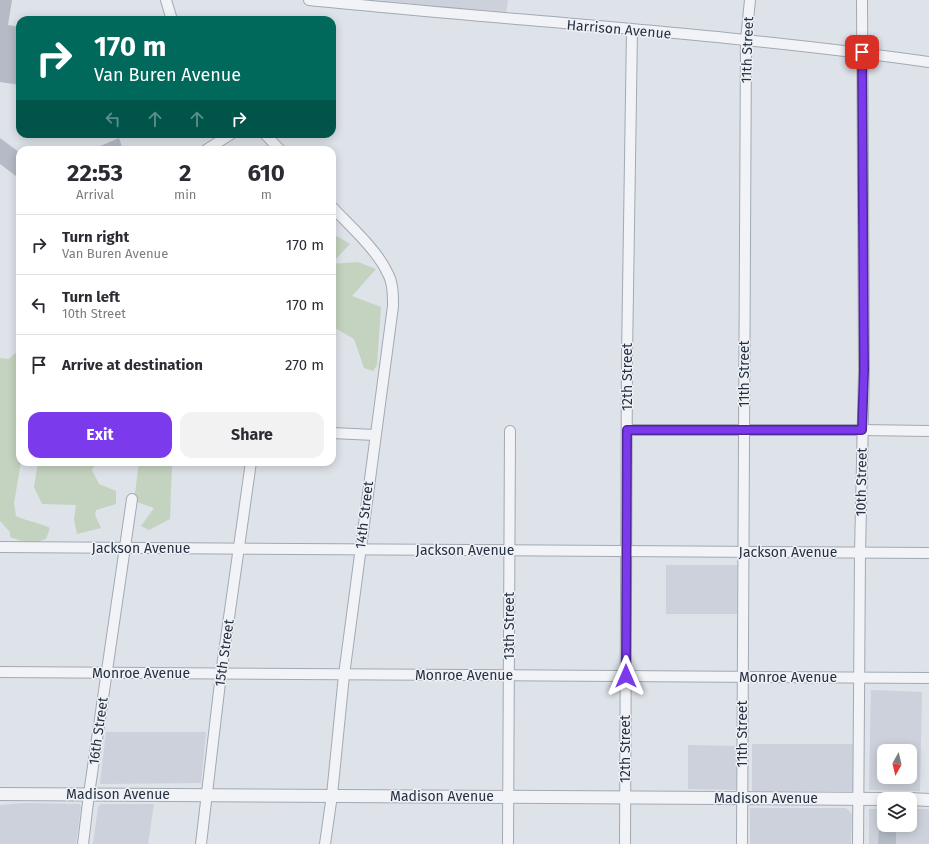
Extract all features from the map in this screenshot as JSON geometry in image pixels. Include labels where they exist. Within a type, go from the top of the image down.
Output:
[{"type":"street","points":[[166,0],[171,16]]},
{"type":"street","name":"Harrison Avenue","points":[[310,0],[746,40],[862,52],[929,62]]},
{"type":"street","name":"11th Street","points":[[742,844],[746,40],[750,0]]},
{"type":"street","name":"10th Street","points":[[858,844],[860,553],[864,370],[862,0]]},
{"type":"street","name":"12th Street","points":[[625,844],[627,430],[632,30]]},
{"type":"street","points":[[212,146],[225,138]]},
{"type":"street","points":[[269,138],[276,146]]},
{"type":"street","name":"14th Street","points":[[325,844],[332,795],[344,675],[393,306],[393,287],[388,272],[378,257],[336,211]]},
{"type":"street","points":[[627,430],[929,431]]},
{"type":"street","name":"13th Street","points":[[508,844],[510,431]]},
{"type":"street","points":[[336,433],[375,435]]},
{"type":"street","name":"15th Street","points":[[201,844],[221,674],[250,466]]},
{"type":"street","name":"16th Street","points":[[83,844],[106,673],[132,499]]},
{"type":"street","name":"Jackson Avenue","points":[[0,547],[929,553]]},
{"type":"street","name":"Monroe Avenue","points":[[0,672],[929,678]]},
{"type":"street","name":"Madison Avenue","points":[[0,794],[877,799]]},
{"type":"street","points":[[917,799],[929,800]]},
{"type":"shaded area","points":[[378,0],[508,0],[506,14]]},
{"type":"shaded area","points":[[666,565],[737,565],[737,614],[666,614]]},
{"type":"shaded area","points":[[871,690],[922,692],[920,791],[869,790]]},
{"type":"shaded area","points":[[106,732],[206,732],[201,783],[100,784]]},
{"type":"shaded area","points":[[752,744],[853,744],[853,791],[752,791]]},
{"type":"shaded area","points":[[688,745],[737,746],[736,790],[688,789]]},
{"type":"shaded area","points":[[26,803],[80,804],[81,807],[76,844],[0,844],[0,805]]},
{"type":"shaded area","points":[[101,804],[154,804],[148,844],[93,844],[98,807]]},
{"type":"shaded area","points":[[750,808],[846,808],[852,814],[851,844],[750,844]]},
{"type":"shaded area","points":[[869,809],[877,809],[877,832],[917,832],[917,809],[929,809],[929,844],[869,844]]},
{"type":"green space","points":[[337,236],[350,244],[336,259]]},
{"type":"green space","points":[[358,262],[376,269],[352,296],[381,307],[377,365],[373,371],[364,368],[354,339],[336,329],[336,264]]},
{"type":"green space","points":[[16,353],[16,466],[20,466],[14,503],[16,516],[50,528],[46,539],[30,544],[10,537],[10,532],[0,521],[0,358],[9,359]]},
{"type":"green space","points":[[37,466],[94,466],[92,470],[99,484],[116,491],[116,504],[96,510],[95,515],[101,528],[77,534],[74,520],[76,505],[42,504],[34,487]]},
{"type":"green space","points":[[138,466],[172,466],[170,519],[149,530],[141,526],[154,508],[134,501]]},
{"type":"building","points":[[0,0],[12,0],[8,25],[16,26],[16,84],[0,82]]},
{"type":"building","points":[[0,138],[16,150],[16,176],[0,164]]},
{"type":"building","points":[[119,138],[122,146],[100,146]]},
{"type":"building","points":[[879,832],[896,832],[896,844],[878,844]]},
{"type":"route","points":[[626,676],[627,430],[862,430],[864,370],[862,52]]}]
